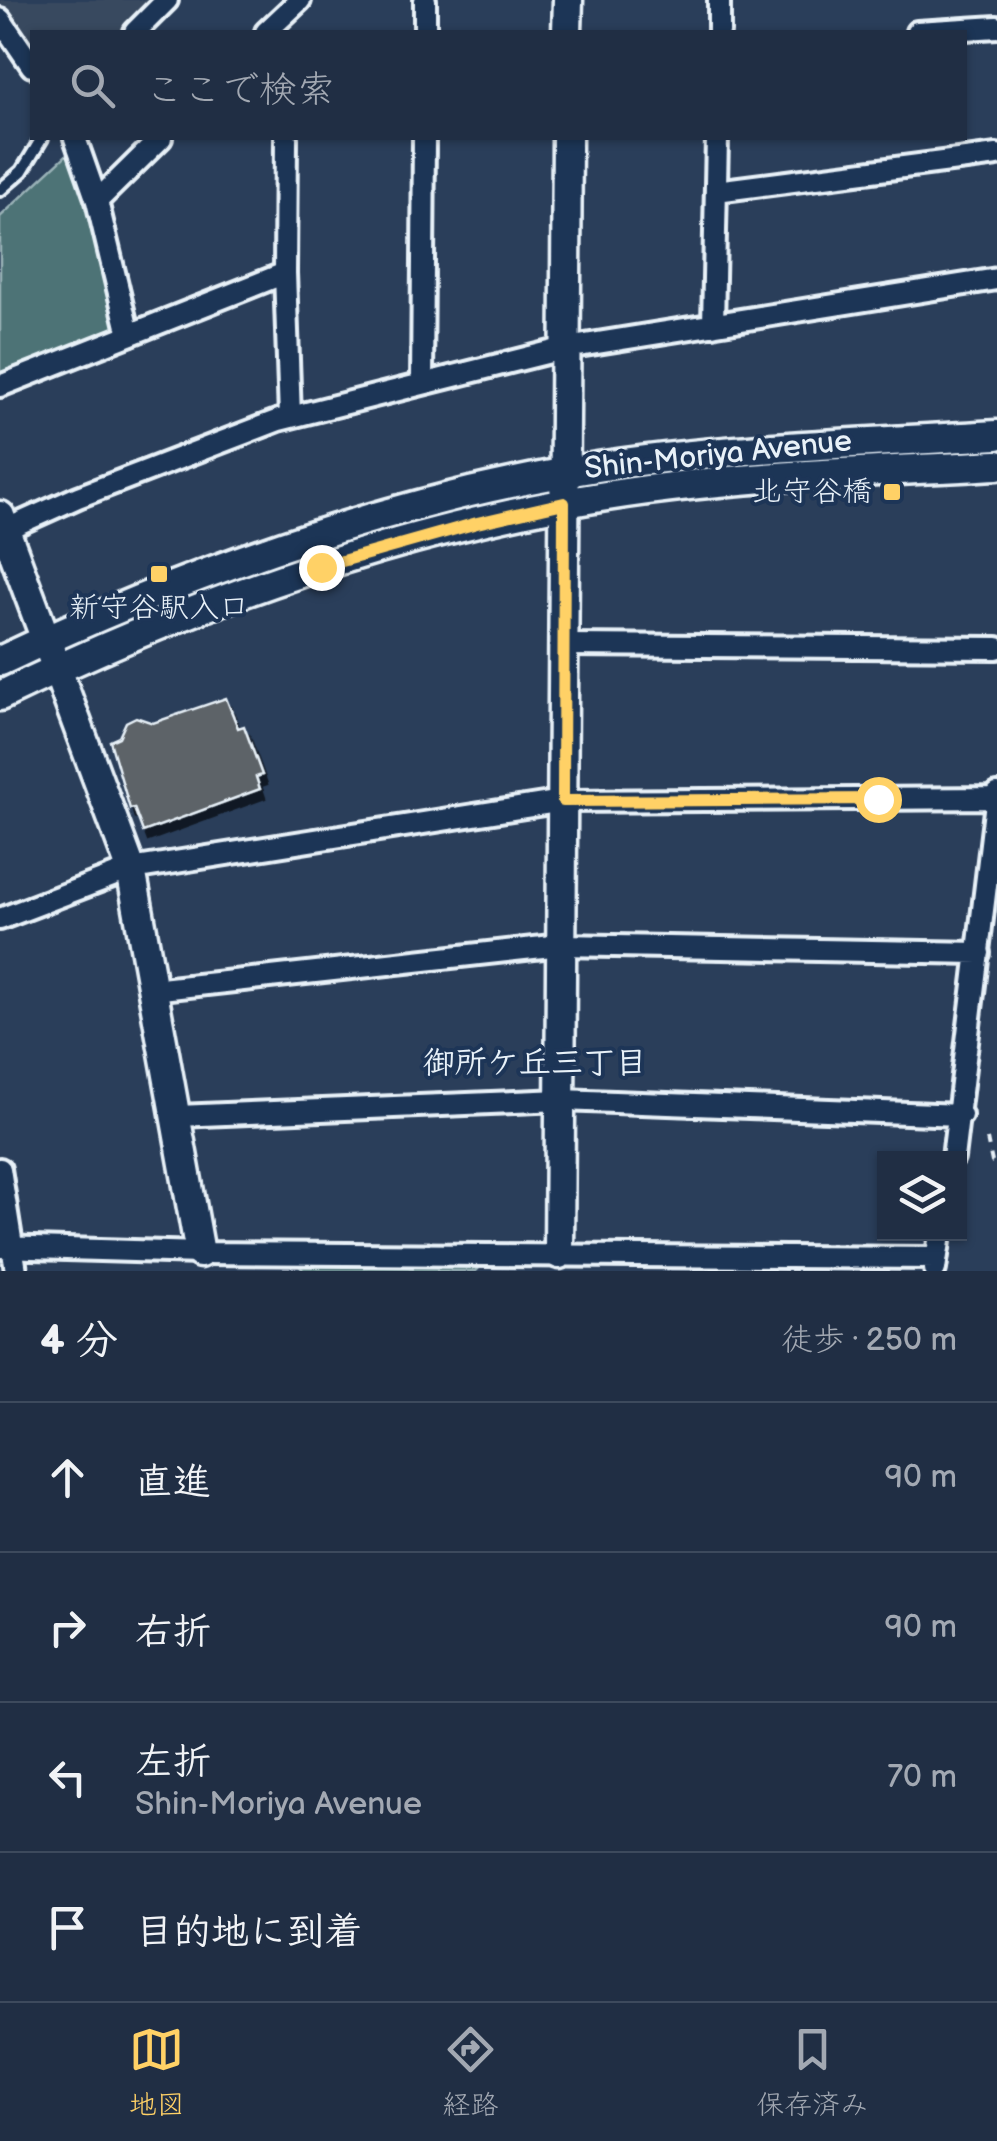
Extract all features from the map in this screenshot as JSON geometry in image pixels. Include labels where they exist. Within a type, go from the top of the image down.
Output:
[{"type":"street","points":[[137,30],[167,0]]},
{"type":"street","points":[[425,0],[425,30]]},
{"type":"street","points":[[567,30],[568,0]]},
{"type":"street","points":[[719,0],[719,30]]},
{"type":"street","points":[[269,30],[291,14]]},
{"type":"street","points":[[0,19],[30,63]]},
{"type":"street","points":[[958,30],[997,28]]},
{"type":"street","points":[[76,140],[98,201],[129,336]]},
{"type":"street","points":[[98,201],[159,140]]},
{"type":"street","points":[[286,140],[290,417]]},
{"type":"street","points":[[422,384],[424,140]]},
{"type":"street","points":[[558,1254],[567,140]]},
{"type":"street","points":[[713,324],[717,140]]},
{"type":"street","points":[[716,190],[997,156]]},
{"type":"street","points":[[0,386],[286,273]]},
{"type":"street","points":[[200,1253],[131,868],[2,526],[290,417],[566,348],[997,279]]},
{"type":"street","name":"Shin-Moriya Avenue","points":[[0,661],[209,571],[314,535],[566,472],[726,452],[997,434]]},
{"type":"street","name":"Shin-Moriya Avenue","points":[[0,696],[140,632],[321,567],[477,523],[564,503],[728,480],[997,466]]},
{"type":"street","points":[[564,645],[997,648]]},
{"type":"street","points":[[0,918],[131,868],[563,801],[997,796],[954,1151]]},
{"type":"street","points":[[152,990],[562,945],[979,953]]},
{"type":"street","points":[[178,1116],[561,1100],[960,1115]]},
{"type":"street","points":[[0,1168],[7,1248],[16,1271]]},
{"type":"street","points":[[7,1248],[558,1254],[935,1264]]},
{"type":"lane","points":[[0,190],[22,171],[41,140]]},
{"type":"path","points":[[987,1140],[992,1162],[997,1161]]},
{"type":"shaded area","points":[[0,0],[173,0],[141,30],[30,30],[30,81],[0,38]]},
{"type":"green space","points":[[78,144],[129,335],[0,377],[0,217]]},
{"type":"green space","points":[[286,1251],[495,1253],[476,1271],[304,1271]]},
{"type":"building","points":[[226,698],[238,728],[244,726],[262,775],[256,777],[260,789],[143,832],[134,808],[130,809],[110,741],[119,737],[126,722],[136,717],[153,723]]},
{"type":"place","name":"北守谷橋","points":[[892,492]]},
{"type":"place","name":"新守谷駅入口","points":[[159,574]]},
{"type":"district","name":"御所ケ丘三丁目","points":[[535,1063]]},
{"type":"route","points":[[321,567],[564,503],[563,801],[878,799]]}]
